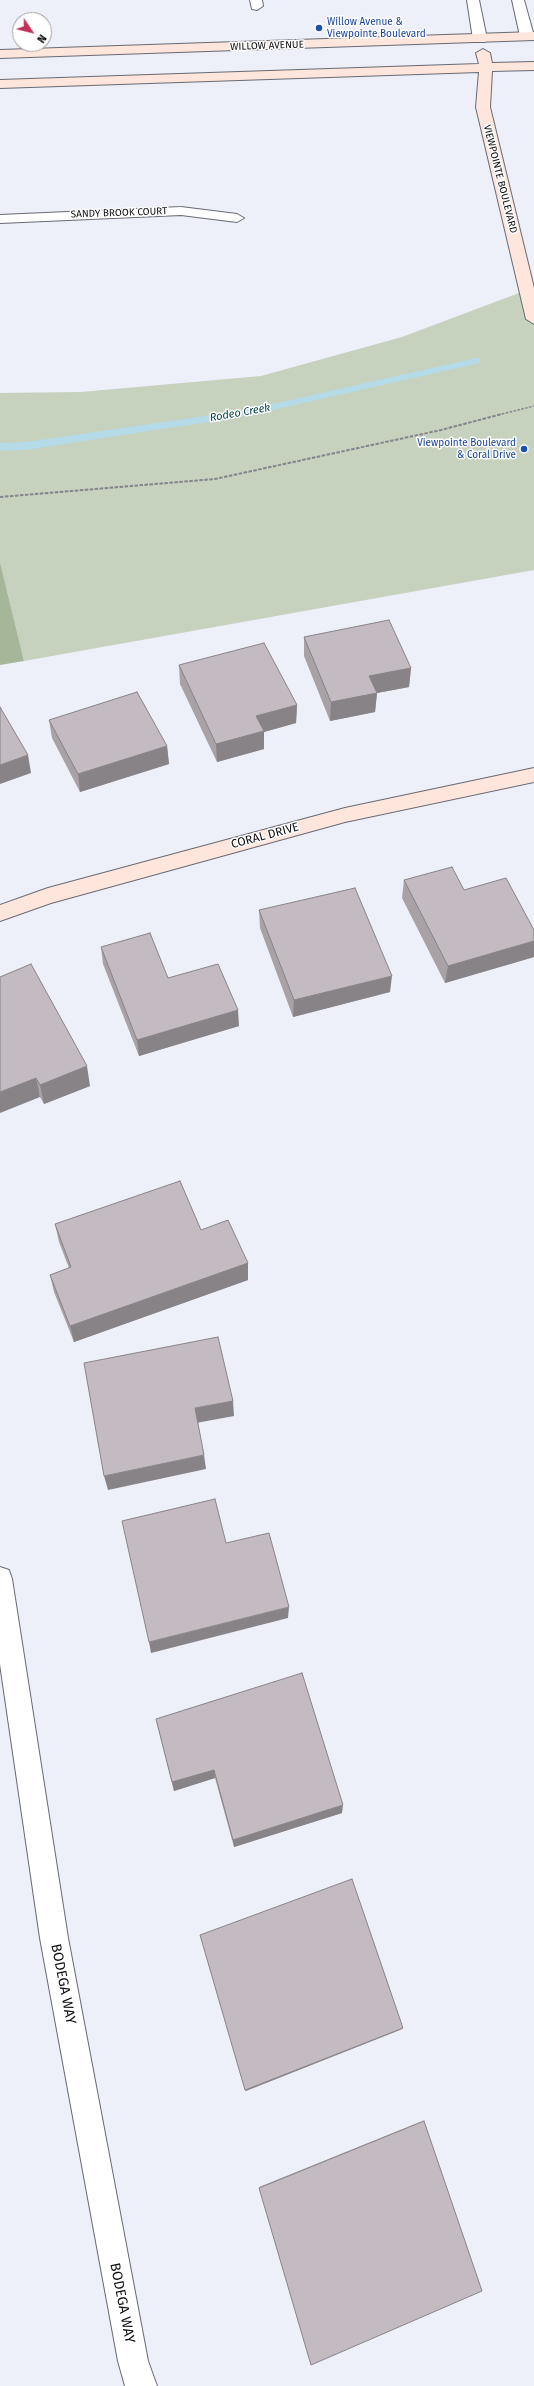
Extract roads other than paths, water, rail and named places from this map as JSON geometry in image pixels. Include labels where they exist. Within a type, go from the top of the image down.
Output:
[{"type":"street","points":[[473,0],[480,38]]},
{"type":"street","points":[[0,84],[486,68],[533,68],[530,36],[518,0]]},
{"type":"street","name":"WILLOW AVENUE","points":[[0,54],[530,36]]},
{"type":"street","name":"VIEWPOINTE BOULEVARD","points":[[480,38],[486,68],[483,107],[534,319]]},
{"type":"street","name":"SANDY BROOK COURT","points":[[0,218],[181,211],[237,218]]},
{"type":"street","name":"CORAL DRIVE","points":[[0,913],[48,896],[345,815],[534,775]]},
{"type":"street","name":"BODEGA WAY","points":[[0,1579],[54,1938],[133,2361],[141,2386]]},
{"type":"waterway","name":"Rodeo Creek","points":[[0,447],[26,446],[246,413],[476,361]]},
{"type":"place","name":"Willow Avenue & Viewpointe Boulevard","points":[[319,28]]},
{"type":"place","name":"Viewpointe Boulevard & Coral Drive","points":[[524,449]]}]
